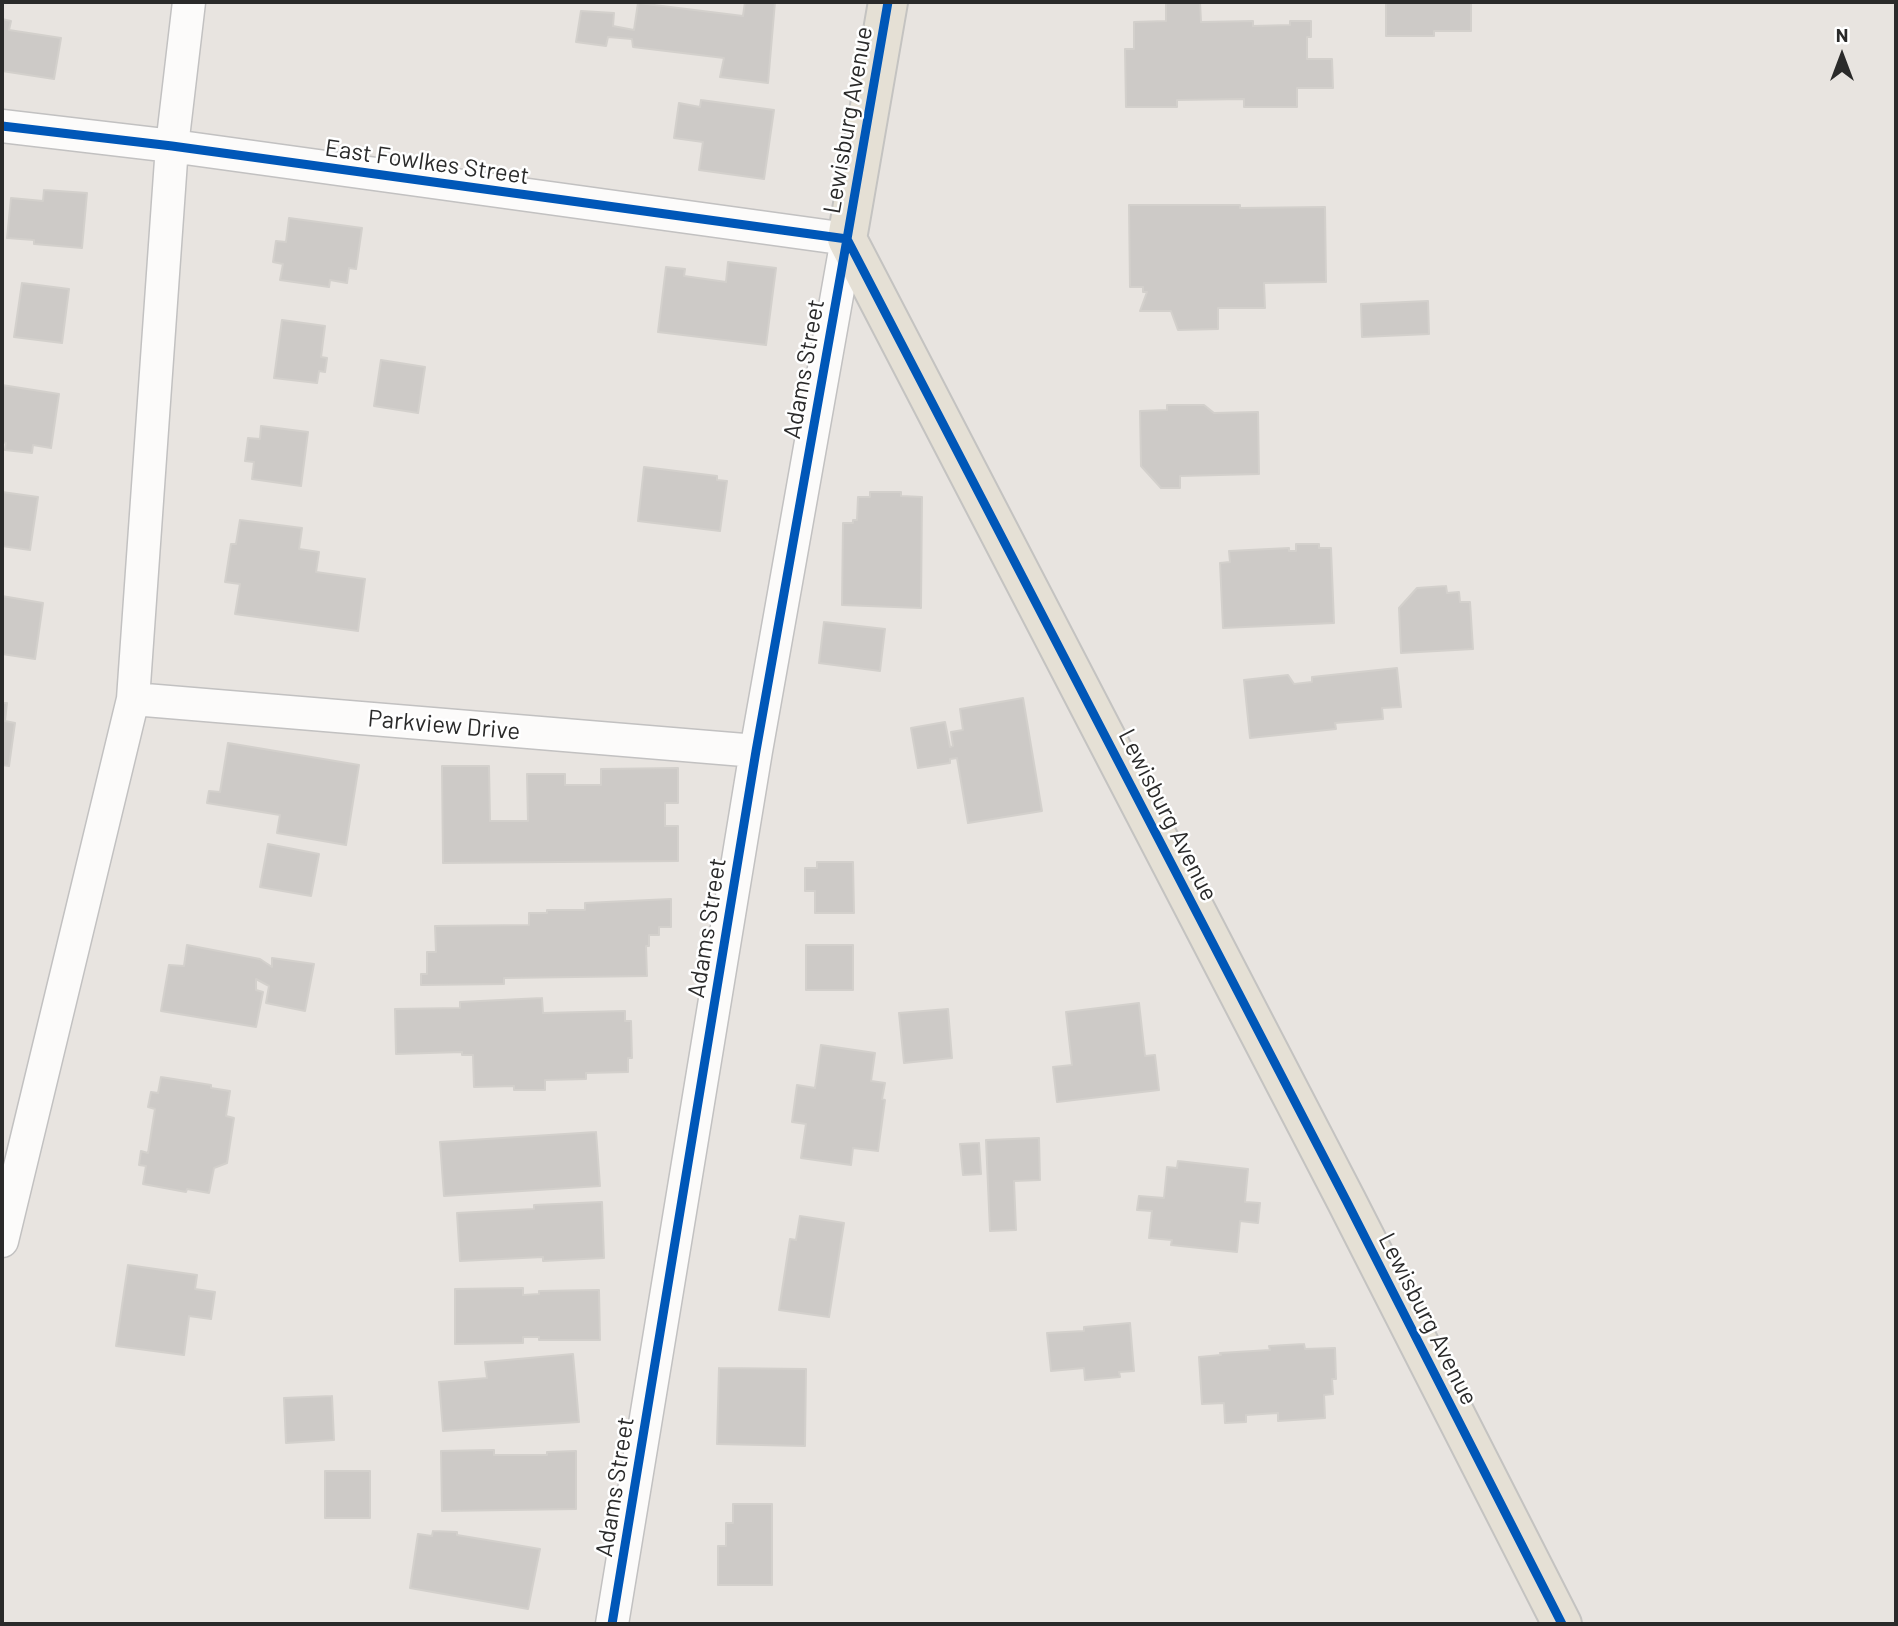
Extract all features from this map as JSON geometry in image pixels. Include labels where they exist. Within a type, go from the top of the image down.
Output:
[{"type":"main road","name":"Lewisburg Avenue","points":[[888,2],[847,239],[1346,1200],[1562,1624]]},
{"type":"street","points":[[2,1241],[134,699],[172,146],[189,2]]},
{"type":"street","name":"East Fowlkes Street","points":[[2,126],[172,146],[847,239]]},
{"type":"street","name":"Adams Street","points":[[611,1624],[755,751],[847,239]]},
{"type":"street","name":"Parkview Drive","points":[[134,699],[755,751]]},
{"type":"building","points":[[745,2],[775,2],[768,83],[720,77],[724,58],[633,47],[632,39],[608,37],[606,46],[576,42],[581,11],[614,13],[613,26],[634,30],[638,3],[743,16]]},
{"type":"building","points":[[1166,2],[1200,2],[1201,22],[1253,21],[1253,26],[1290,25],[1290,21],[1311,21],[1311,37],[1307,37],[1307,59],[1332,59],[1333,88],[1297,88],[1297,107],[1244,107],[1244,99],[1177,100],[1177,107],[1126,107],[1125,49],[1134,49],[1134,22],[1166,21]]},
{"type":"building","points":[[1386,2],[1471,2],[1471,31],[1434,31],[1434,36],[1386,36]]},
{"type":"building","points":[[2,19],[11,21],[9,30],[61,38],[54,79],[2,71]]},
{"type":"building","points":[[701,100],[774,110],[764,179],[699,170],[703,142],[674,138],[679,103],[700,107]]},
{"type":"building","points":[[44,190],[87,193],[82,248],[34,244],[34,240],[7,238],[11,198],[43,201]]},
{"type":"building","points":[[1129,205],[1325,207],[1326,282],[1264,283],[1265,308],[1218,308],[1218,329],[1178,330],[1171,311],[1140,311],[1147,292],[1143,292],[1143,287],[1130,287]]},
{"type":"building","points":[[289,218],[362,228],[356,269],[349,268],[347,283],[330,280],[329,287],[280,280],[283,264],[273,262],[276,241],[286,242]]},
{"type":"building","points":[[728,262],[776,268],[766,345],[658,332],[666,267],[685,269],[684,276],[726,282]]},
{"type":"building","points":[[22,283],[69,289],[62,343],[14,337]]},
{"type":"building","points":[[1428,301],[1429,334],[1362,337],[1361,304]]},
{"type":"building","points":[[282,320],[325,326],[321,357],[327,358],[325,372],[319,371],[317,383],[274,378]]},
{"type":"building","points":[[381,360],[425,367],[418,413],[374,406]]},
{"type":"building","points":[[2,385],[59,394],[51,448],[33,445],[32,453],[5,450],[6,443],[2,442]]},
{"type":"building","points":[[1167,405],[1204,405],[1214,413],[1258,412],[1259,474],[1180,476],[1180,488],[1161,488],[1141,466],[1140,411],[1167,410]]},
{"type":"building","points":[[261,426],[308,432],[301,486],[252,479],[254,462],[245,461],[248,438],[260,439]]},
{"type":"building","points":[[644,467],[717,476],[717,480],[727,481],[720,531],[638,521]]},
{"type":"building","points":[[2,492],[38,497],[30,550],[2,546]]},
{"type":"building","points":[[870,492],[901,492],[901,496],[922,497],[921,608],[842,605],[843,523],[857,520],[858,497],[870,497]]},
{"type":"building","points":[[240,520],[302,528],[299,549],[319,552],[316,572],[365,579],[358,631],[235,614],[240,584],[225,582],[231,544],[236,544]]},
{"type":"building","points":[[1296,544],[1319,544],[1319,548],[1331,548],[1334,623],[1223,628],[1220,563],[1230,562],[1229,551],[1289,548],[1289,551],[1296,551]]},
{"type":"building","points":[[1446,586],[1447,593],[1459,592],[1460,602],[1470,602],[1473,649],[1401,653],[1399,608],[1417,588]]},
{"type":"building","points":[[2,596],[43,603],[35,659],[2,654]]},
{"type":"building","points":[[824,622],[885,629],[880,671],[819,663]]},
{"type":"building","points":[[1397,668],[1401,707],[1382,708],[1383,719],[1335,723],[1336,729],[1250,738],[1244,680],[1288,675],[1294,684],[1312,682],[1312,677]]},
{"type":"building","points":[[1023,698],[1042,811],[968,823],[957,758],[950,759],[950,763],[918,768],[911,728],[945,722],[950,747],[953,746],[951,732],[963,730],[960,709]]},
{"type":"building","points":[[2,703],[7,703],[5,721],[15,723],[9,766],[2,765]]},
{"type":"building","points":[[228,743],[359,765],[346,845],[277,833],[280,815],[207,803],[209,791],[220,792]]},
{"type":"building","points":[[442,766],[489,766],[490,821],[528,821],[527,774],[565,774],[565,785],[601,785],[601,769],[678,768],[678,803],[665,803],[665,826],[678,826],[678,861],[443,863]]},
{"type":"building","points":[[268,844],[319,854],[311,896],[260,887]]},
{"type":"building","points":[[817,862],[853,862],[854,913],[815,913],[815,891],[805,891],[805,868],[817,868]]},
{"type":"building","points":[[671,899],[671,927],[659,927],[659,935],[649,935],[649,946],[646,946],[647,976],[504,978],[504,984],[421,985],[421,974],[427,974],[427,952],[436,952],[435,926],[529,925],[529,913],[585,910],[585,903]]},
{"type":"building","points":[[187,945],[260,959],[272,967],[272,958],[314,964],[305,1011],[266,1003],[269,986],[256,979],[256,990],[263,992],[256,1027],[161,1011],[169,965],[184,966]]},
{"type":"building","points":[[806,945],[853,945],[853,990],[806,990]]},
{"type":"building","points":[[542,998],[543,1013],[625,1011],[625,1021],[631,1021],[632,1058],[628,1058],[628,1072],[586,1073],[586,1079],[545,1080],[545,1090],[514,1090],[514,1086],[474,1087],[473,1055],[462,1055],[462,1052],[396,1054],[395,1009],[460,1008],[460,1002]]},
{"type":"building","points":[[1139,1003],[1145,1056],[1155,1055],[1159,1090],[1057,1102],[1053,1067],[1072,1065],[1066,1012]]},
{"type":"building","points":[[948,1009],[952,1058],[904,1063],[899,1013]]},
{"type":"building","points":[[821,1045],[875,1053],[871,1081],[885,1083],[878,1151],[853,1148],[851,1165],[801,1158],[806,1124],[792,1122],[797,1085],[815,1088]]},
{"type":"building","points":[[161,1077],[211,1085],[211,1088],[230,1091],[226,1116],[234,1118],[227,1163],[214,1168],[209,1193],[187,1189],[186,1192],[143,1184],[146,1166],[139,1165],[141,1151],[148,1153],[155,1109],[148,1107],[151,1092],[158,1093]]},
{"type":"building","points":[[596,1132],[600,1186],[444,1196],[440,1142]]},
{"type":"building","points":[[1039,1138],[1040,1180],[1014,1181],[1016,1230],[990,1231],[986,1140]]},
{"type":"building","points":[[979,1143],[981,1174],[963,1175],[960,1144]]},
{"type":"building","points":[[1178,1161],[1248,1169],[1245,1202],[1260,1203],[1258,1223],[1240,1221],[1237,1252],[1171,1245],[1172,1240],[1149,1238],[1152,1211],[1137,1210],[1139,1196],[1164,1198],[1167,1167],[1177,1168]]},
{"type":"building","points":[[602,1202],[604,1258],[543,1261],[543,1257],[460,1261],[457,1213],[534,1209],[534,1205]]},
{"type":"building","points":[[800,1216],[844,1223],[829,1317],[779,1310],[790,1239],[796,1240]]},
{"type":"building","points":[[128,1265],[197,1275],[195,1289],[215,1292],[211,1319],[189,1316],[184,1355],[116,1346]]},
{"type":"building","points":[[523,1288],[523,1295],[539,1294],[539,1291],[599,1290],[600,1340],[539,1340],[539,1337],[523,1337],[523,1343],[455,1344],[455,1289]]},
{"type":"building","points":[[1130,1323],[1134,1371],[1119,1372],[1120,1377],[1085,1380],[1084,1368],[1051,1371],[1047,1333],[1084,1331],[1084,1327]]},
{"type":"building","points":[[1304,1344],[1305,1349],[1335,1348],[1336,1379],[1332,1379],[1333,1394],[1324,1395],[1325,1418],[1278,1421],[1278,1413],[1246,1415],[1246,1422],[1225,1423],[1224,1403],[1202,1404],[1199,1357],[1270,1350],[1269,1346]]},
{"type":"building","points":[[573,1354],[579,1422],[443,1431],[439,1382],[487,1378],[485,1362]]},
{"type":"building","points":[[719,1368],[806,1369],[805,1446],[717,1444]]},
{"type":"building","points":[[332,1396],[334,1440],[286,1443],[284,1398]]},
{"type":"building","points":[[494,1450],[494,1455],[547,1455],[547,1452],[576,1451],[576,1509],[442,1511],[441,1451]]},
{"type":"building","points":[[325,1471],[370,1471],[370,1518],[325,1518]]},
{"type":"building","points":[[733,1504],[772,1504],[772,1585],[718,1585],[718,1546],[726,1546],[726,1523],[733,1523]]},
{"type":"building","points":[[433,1531],[457,1532],[457,1535],[540,1549],[528,1609],[410,1588],[418,1534],[432,1536]]},
{"type":"cycle path","points":[[888,2],[847,239],[1346,1200],[1562,1624]]},
{"type":"cycle path","points":[[2,126],[172,146],[847,239],[756,751],[612,1624]]}]
